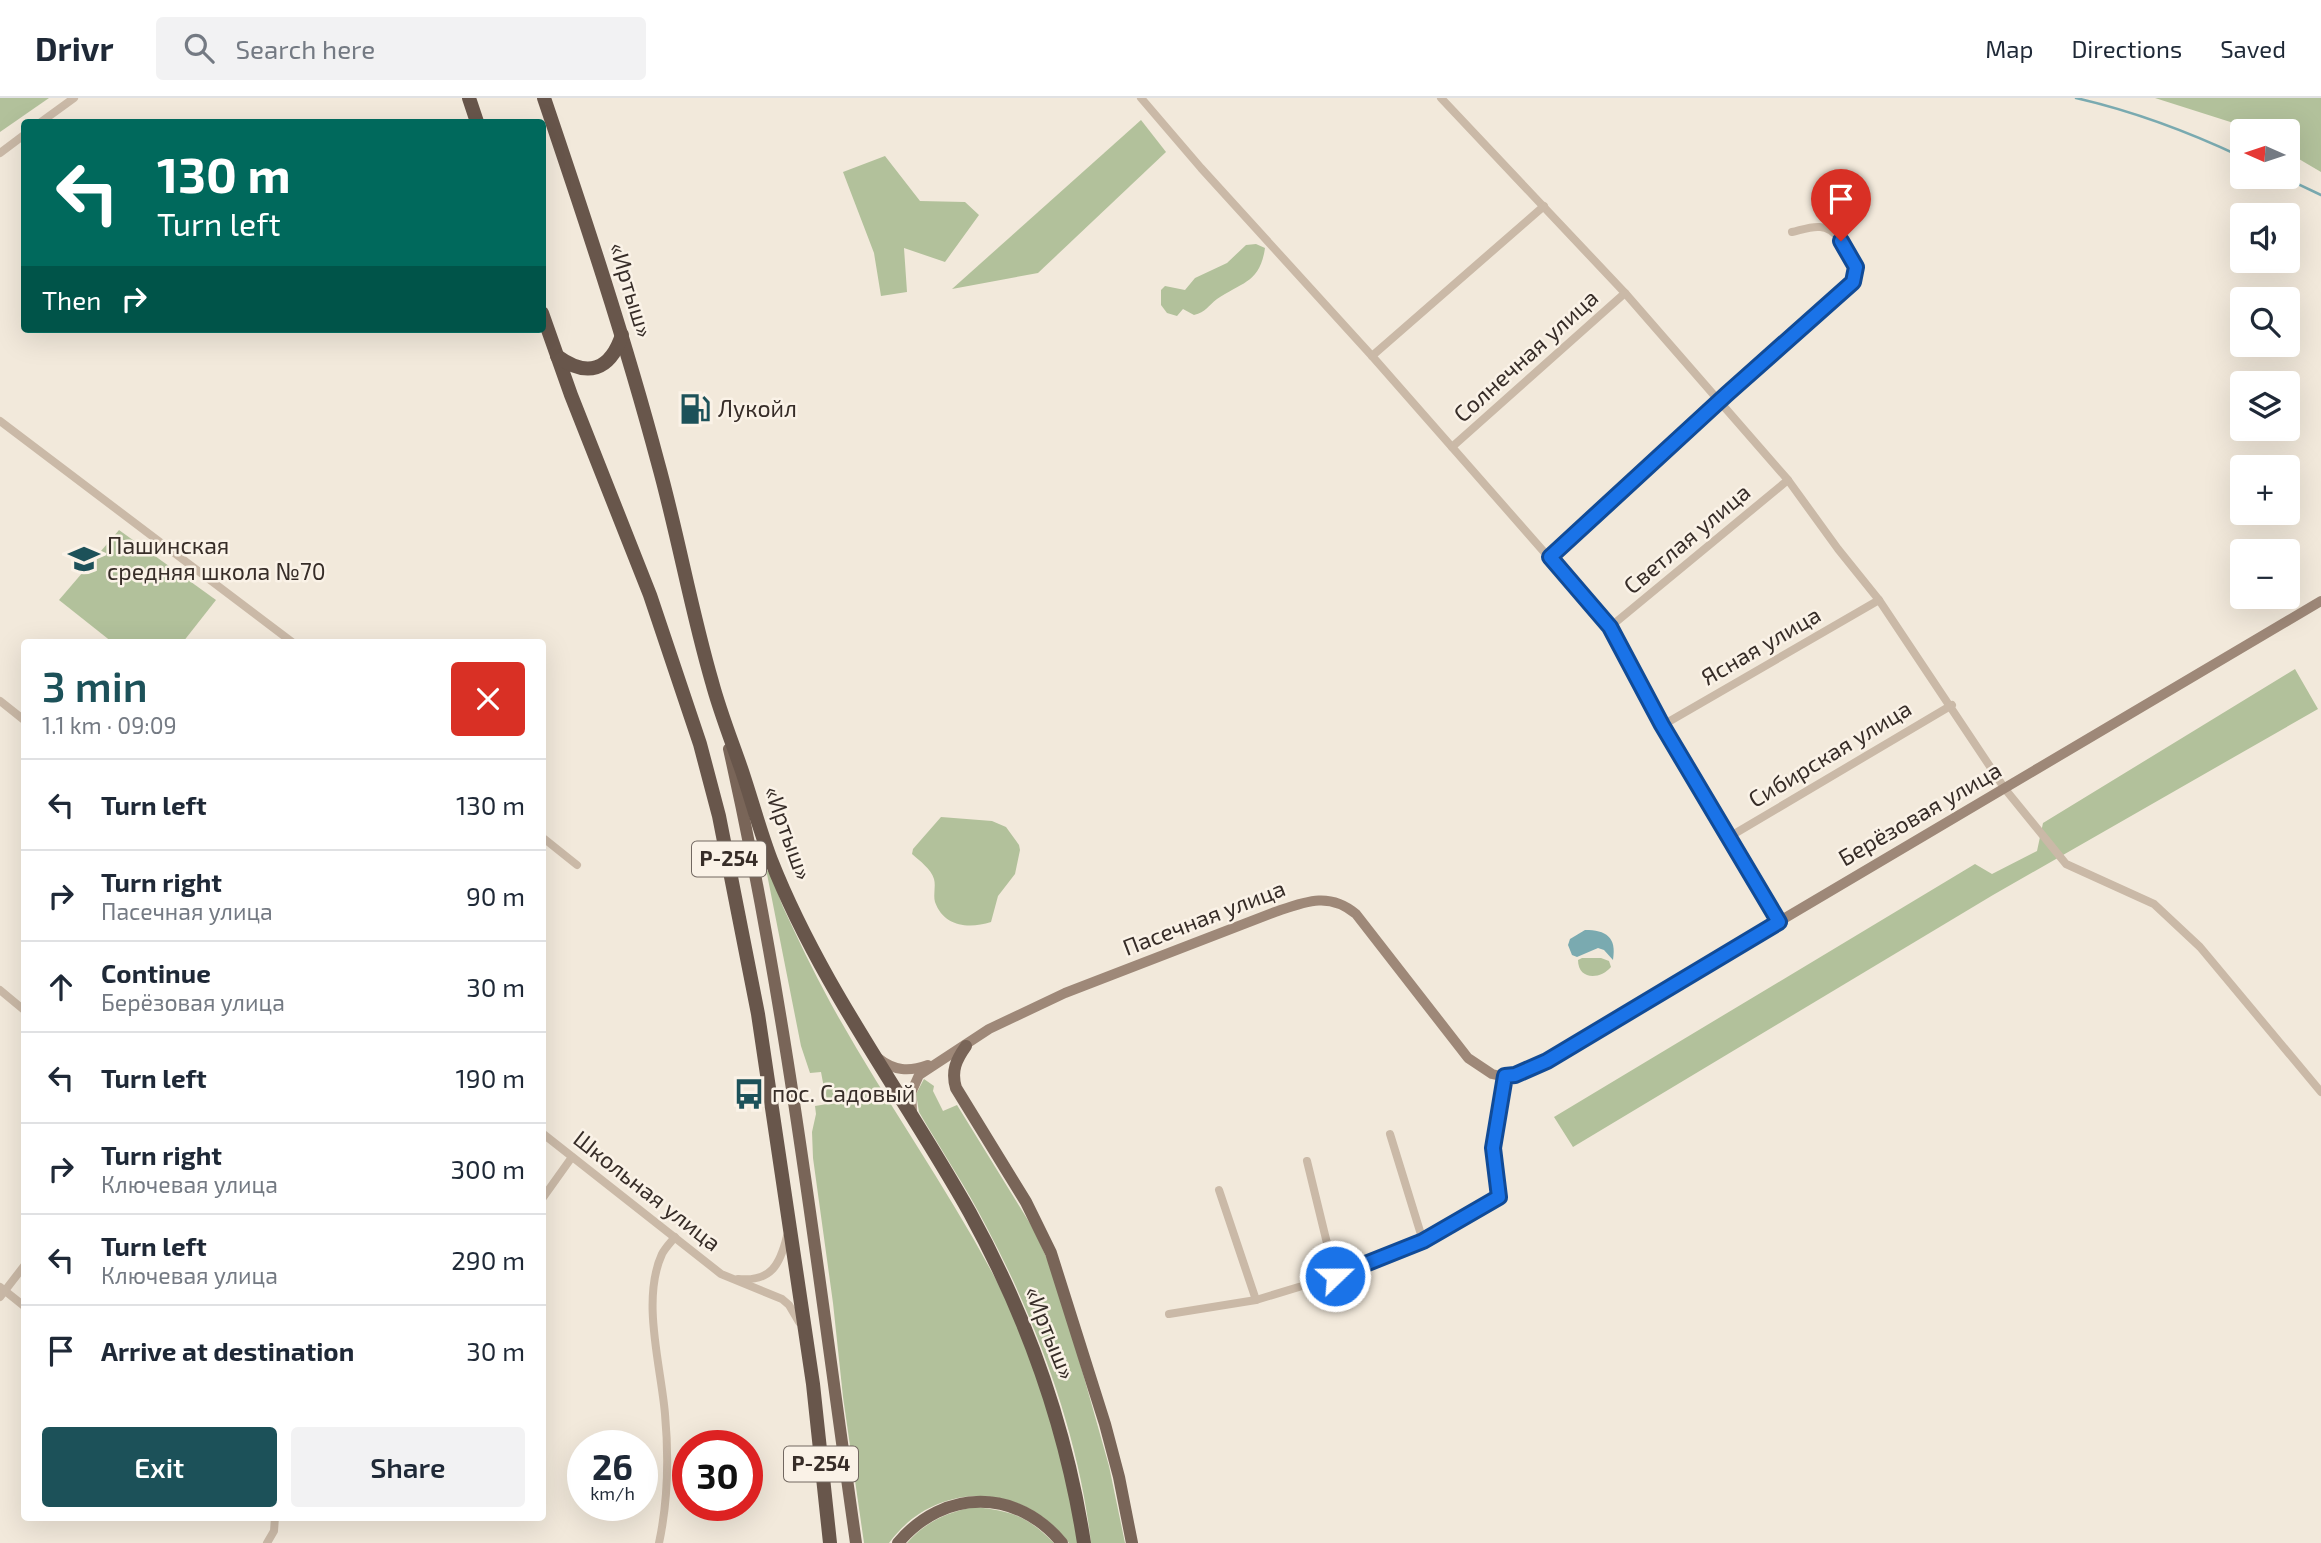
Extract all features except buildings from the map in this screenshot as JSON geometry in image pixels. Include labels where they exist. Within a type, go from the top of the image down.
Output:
[{"type":"highway","points":[[469,98],[476,119]]},
{"type":"highway","name":"«Иртыш»","points":[[544,98],[622,334],[664,482],[712,683],[771,858],[813,950],[870,1050],[970,1214],[1017,1306],[1044,1374],[1064,1443],[1084,1543]]},
{"type":"highway","name":"Р-254","points":[[546,324],[650,595],[699,744],[719,816],[758,1014],[813,1384],[830,1543]]},
{"type":"highway","points":[[557,356],[579,368],[600,365],[617,351],[622,334]]},
{"type":"main road","name":"Берёзовая улица","points":[[1505,1076],[1515,1075],[1547,1061],[2318,603]]},
{"type":"main road","points":[[712,683],[746,823],[781,1012],[856,1543]]},
{"type":"main road","name":"Пасечная улица","points":[[941,1060],[989,1029],[1065,993],[1275,912],[1305,902],[1327,900],[1337,901],[1356,914],[1468,1058],[1492,1074],[1505,1076]]},
{"type":"main road","points":[[966,1046],[957,1059],[954,1070],[956,1088],[1026,1202],[1051,1253],[1105,1424],[1132,1543]]},
{"type":"main road","points":[[870,1050],[887,1065],[899,1069],[915,1069],[941,1060]]},
{"type":"main road","points":[[941,1060],[915,1080],[911,1106],[956,1183],[970,1214]]},
{"type":"main road","points":[[813,1384],[837,1543]]},
{"type":"main road","points":[[898,1543],[916,1524],[929,1516],[957,1504],[972,1502],[989,1502],[1017,1508],[1041,1522],[1062,1543]]},
{"type":"street","points":[[45,119],[74,98]]},
{"type":"street","points":[[1141,98],[1610,627],[1662,725],[1779,922]]},
{"type":"street","points":[[1441,98],[1625,293],[1788,480],[1879,600],[2006,789],[2066,864],[2154,904],[2191,939],[2321,1092]]},
{"type":"street","points":[[0,153],[21,137]]},
{"type":"street","points":[[1372,356],[1544,206]]},
{"type":"street","points":[[1550,557],[1853,282],[1856,267],[1841,241],[1826,228],[1818,226],[1792,232]]},
{"type":"street","name":"Солнечная улица","points":[[1452,447],[1625,293]]},
{"type":"street","points":[[0,421],[288,639]]},
{"type":"street","name":"Светлая улица","points":[[1610,627],[1788,480]]},
{"type":"street","name":"Ясная улица","points":[[1662,725],[1879,600]]},
{"type":"street","points":[[0,701],[21,718]]},
{"type":"street","name":"Сибирская улица","points":[[1729,837],[1952,705]]},
{"type":"street","points":[[546,839],[577,865]]},
{"type":"street","points":[[0,990],[21,1008]]},
{"type":"street","points":[[1169,1314],[1256,1300],[1335,1276],[1423,1241],[1499,1197],[1493,1148],[1505,1076]]},
{"type":"street","points":[[1390,1134],[1423,1241]]},
{"type":"street","name":"Школьная улица","points":[[546,1136],[728,1278],[782,1299],[795,1313],[807,1342]]},
{"type":"street","points":[[546,1193],[572,1157]]},
{"type":"street","points":[[1307,1161],[1335,1276]]},
{"type":"street","points":[[1219,1190],[1256,1300]]},
{"type":"street","points":[[728,1278],[751,1280],[770,1272],[783,1253],[789,1226]]},
{"type":"street","points":[[659,1543],[665,1513],[668,1450],[654,1320],[654,1292],[656,1270],[663,1252],[675,1237]]},
{"type":"street","points":[[21,1270],[2,1292],[21,1304]]},
{"type":"street","points":[[267,1543],[274,1531],[275,1521]]},
{"type":"green space","points":[[0,98],[49,98],[0,132]]},
{"type":"green space","points":[[2155,98],[2321,98],[2321,172],[2300,160],[2300,119],[2230,119],[2230,122]]},
{"type":"green space","points":[[1141,120],[1166,152],[1038,273],[952,289]]},
{"type":"green space","points":[[885,156],[920,201],[965,202],[979,215],[945,262],[904,248],[907,292],[881,296],[874,253],[843,172]]},
{"type":"green space","points":[[1256,244],[1265,248],[1263,260],[1254,275],[1204,310],[1194,315],[1183,309],[1177,316],[1167,313],[1161,305],[1161,290],[1165,286],[1185,290],[1195,278],[1227,263],[1246,245]]},
{"type":"green space","points":[[119,530],[216,600],[185,639],[108,639],[59,600]]},
{"type":"green space","points":[[2295,669],[2318,709],[1993,895],[1573,1147],[1554,1117],[1975,864],[1992,874],[2037,851],[2043,823]]},
{"type":"green space","points":[[941,817],[992,821],[1006,827],[1019,845],[1015,874],[998,896],[991,922],[966,925],[944,917],[935,902],[933,875],[912,854],[913,849]]},
{"type":"green space","points":[[766,869],[830,1002],[975,1241],[1009,1307],[1036,1372],[1056,1440],[1078,1543],[1069,1543],[1050,1523],[1028,1508],[1004,1499],[979,1496],[954,1499],[930,1508],[908,1522],[889,1543],[864,1543],[813,1158],[815,1106],[827,1104],[821,1072],[810,1073],[801,1046]]},
{"type":"green space","points":[[1601,958],[1609,961],[1611,967],[1601,974],[1590,976],[1579,967],[1578,960]]},
{"type":"green space","points":[[924,1079],[934,1086],[933,1091],[943,1111],[957,1105],[1034,1230],[1048,1261],[1067,1317],[1109,1466],[1125,1543],[1091,1543],[1077,1461],[1053,1380],[1005,1263],[970,1197],[919,1112],[916,1094]]},
{"type":"green space","points":[[974,1507],[1018,1516],[1054,1543],[907,1543],[921,1529],[937,1519]]},
{"type":"water","points":[[1585,930],[1599,931],[1608,936],[1613,946],[1613,960],[1604,950],[1598,948],[1577,957],[1572,955],[1568,945],[1570,939]]},
{"type":"waterway","points":[[2076,98],[2160,123],[2230,152]]},
{"type":"waterway","points":[[2300,185],[2321,195]]},
{"type":"place","name":"Лукойл","points":[[695,409]]},
{"type":"place","name":"Пашинская средняя школа №70","points":[[84,559]]},
{"type":"place","name":"пос. Садовый","points":[[749,1094]]},
{"type":"route","points":[[1335,1276],[1423,1241],[1499,1197],[1493,1148],[1505,1076],[1515,1075],[1547,1061],[1779,922],[1662,725],[1610,627],[1550,557],[1853,282],[1856,267],[1841,241]]}]
